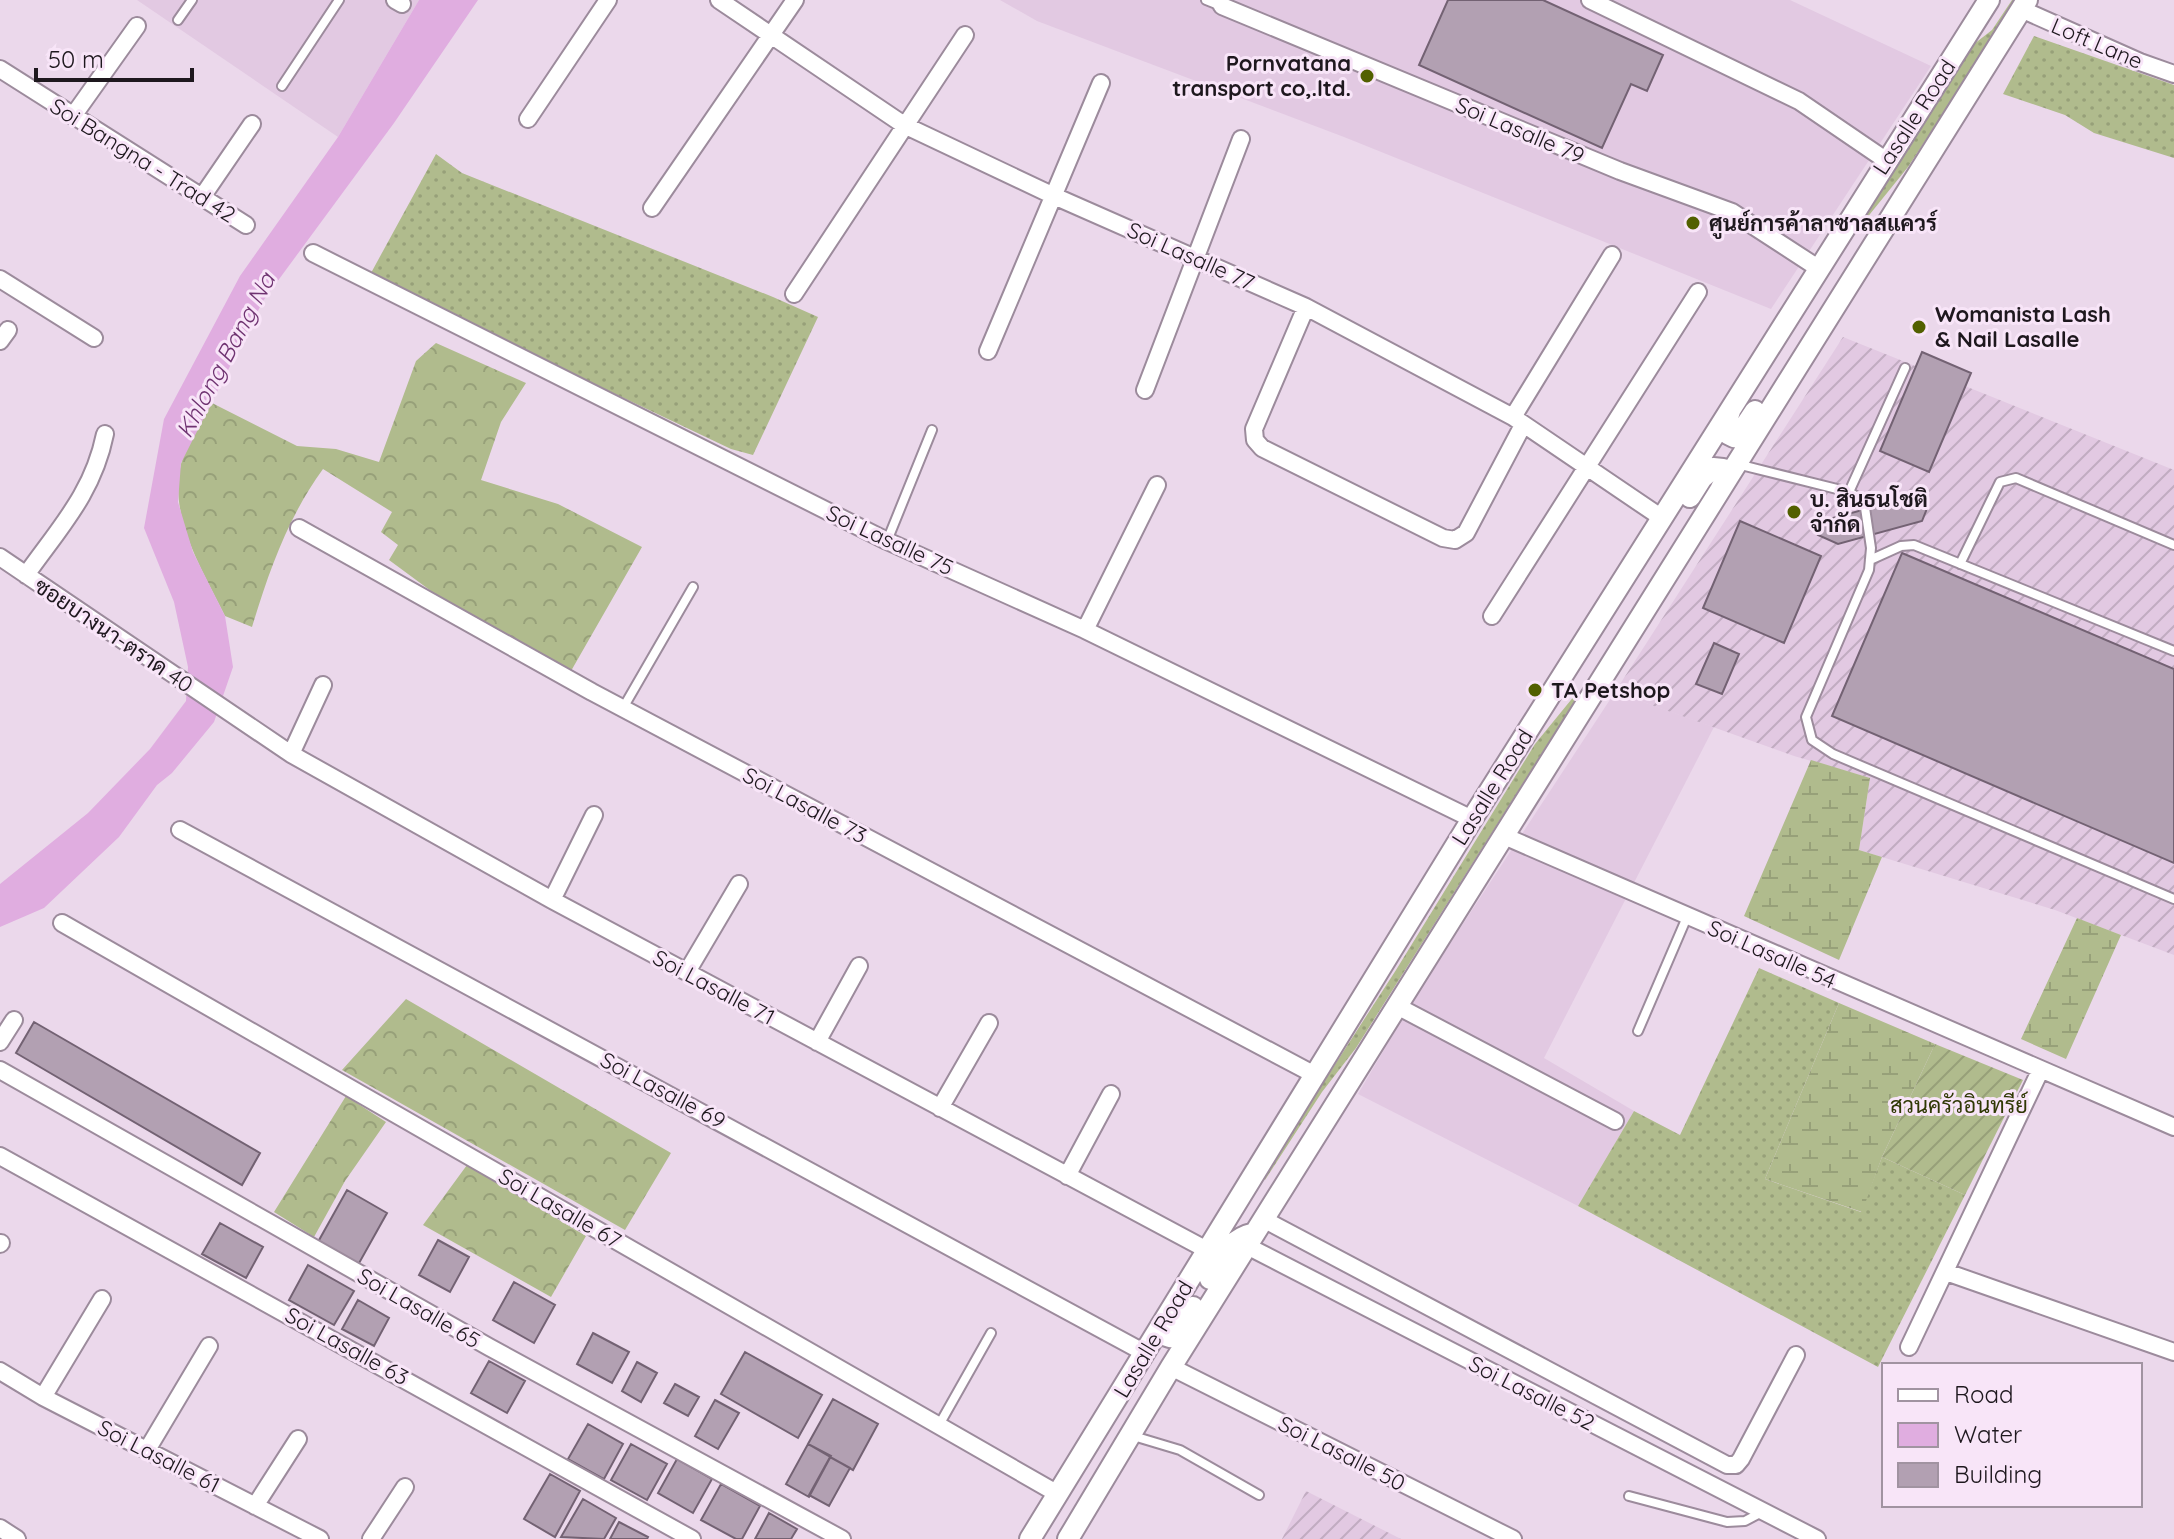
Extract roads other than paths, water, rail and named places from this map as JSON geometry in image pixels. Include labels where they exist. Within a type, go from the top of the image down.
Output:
[{"type":"street","points":[[528,119],[608,0]]},
{"type":"street","name":"Soi Lasalle 77","points":[[719,0],[904,125],[1054,196],[1306,307],[1518,421],[1662,518]]},
{"type":"street","points":[[652,208],[795,0]]},
{"type":"street","points":[[1590,0],[1799,101],[1887,161]]},
{"type":"street","name":"Lasalle Road","points":[[1030,1539],[1472,819],[1989,0]]},
{"type":"street","name":"Soi Lasalle 79","points":[[1215,2],[1620,171],[1732,212],[1818,268]]},
{"type":"street","points":[[1974,24],[1992,18],[2017,3]]},
{"type":"street","name":"Lasalle Road","points":[[1068,1539],[1171,1367],[1913,181],[2017,3]]},
{"type":"street","name":"Loft Lane","points":[[2017,3],[2140,62],[2174,74]]},
{"type":"street","points":[[73,116],[137,26]]},
{"type":"street","points":[[794,294],[965,35]]},
{"type":"street","name":"Soi Bangna - Trad 42","points":[[0,69],[246,225]]},
{"type":"street","points":[[988,351],[1101,83]]},
{"type":"street","points":[[202,197],[252,124]]},
{"type":"street","points":[[1145,390],[1241,139]]},
{"type":"street","points":[[1731,407],[1726,423],[1728,434],[1734,437],[1743,429],[1859,242],[1913,181]]},
{"type":"street","name":"Soi Lasalle 75","points":[[313,253],[887,541],[1085,630],[1472,819]]},
{"type":"street","points":[[1306,307],[1254,429],[1255,440],[1262,448],[1443,538],[1455,540],[1466,533],[1518,421],[1612,255]]},
{"type":"street","points":[[0,279],[94,338]]},
{"type":"street","points":[[1492,616],[1698,292]]},
{"type":"street","points":[[26,575],[87,490],[100,460],[105,434]]},
{"type":"street","points":[[1544,704],[1567,690],[1702,478],[1713,468],[1723,469],[1726,480],[1717,494]]},
{"type":"street","points":[[1085,630],[1157,485]]},
{"type":"street","name":"Soi Lasalle 73","points":[[299,528],[623,708],[1315,1075]]},
{"type":"street","name":"ซอยบางนา-ตราด 40","points":[[0,557],[227,713]]},
{"type":"street","points":[[291,754],[323,685]]},
{"type":"street","name":"Soi Lasalle 71","points":[[227,713],[291,754],[552,900],[1207,1250]]},
{"type":"street","points":[[552,900],[594,815]]},
{"type":"street","name":"Soi Lasalle 69","points":[[180,830],[1145,1353]]},
{"type":"street","name":"Soi Lasalle 54","points":[[1504,836],[2174,1127]]},
{"type":"street","points":[[687,972],[739,884]]},
{"type":"street","name":"Soi Lasalle 67","points":[[62,923],[939,1425],[1063,1486]]},
{"type":"street","points":[[817,1042],[859,966]]},
{"type":"street","points":[[1397,1006],[1615,1121]]},
{"type":"street","points":[[0,1042],[14,1020]]},
{"type":"street","points":[[940,1108],[989,1023]]},
{"type":"street","name":"Soi Lasalle 65","points":[[0,1070],[489,1347],[842,1539]]},
{"type":"street","points":[[1909,1347],[2040,1071]]},
{"type":"street","points":[[1255,1170],[1258,1189],[1264,1190],[1271,1185],[1303,1132],[1337,1087],[1355,1074]]},
{"type":"street","points":[[1067,1176],[1111,1094]]},
{"type":"street","name":"Soi Lasalle 63","points":[[0,1156],[692,1539]]},
{"type":"street","points":[[1240,1194],[1255,1233]]},
{"type":"street","points":[[1163,1323],[1164,1335],[1170,1337],[1185,1320],[1232,1244],[1240,1236],[1255,1233],[1727,1465],[1736,1465],[1741,1459],[1796,1355]]},
{"type":"street","name":"Soi Lasalle 52","points":[[1255,1233],[1817,1539]]},
{"type":"street","points":[[1946,1272],[2174,1352]]},
{"type":"street","points":[[43,1397],[102,1299]]},
{"type":"street","points":[[147,1450],[209,1346]]},
{"type":"street","points":[[1063,1486],[1085,1467],[1141,1375],[1171,1367]]},
{"type":"street","name":"Soi Lasalle 50","points":[[1171,1367],[1513,1539]]},
{"type":"street","name":"Soi Lasalle 61","points":[[0,1371],[43,1397],[320,1539]]},
{"type":"street","points":[[255,1506],[298,1439]]},
{"type":"street","points":[[371,1539],[405,1487]]},
{"type":"street","points":[[0,1528],[17,1539]]},
{"type":"lane","points":[[178,20],[192,0]]},
{"type":"lane","points":[[282,86],[339,0]]},
{"type":"lane","points":[[1849,492],[1905,368]]},
{"type":"lane","points":[[887,541],[932,430]]},
{"type":"lane","points":[[1736,464],[1849,492],[1864,501],[1871,548],[1869,570],[1806,717],[1812,740],[1833,754],[2174,899]]},
{"type":"lane","points":[[1960,564],[2000,482],[2016,478],[2174,545]]},
{"type":"lane","points":[[1870,560],[1901,546],[1914,545],[2174,651]]},
{"type":"lane","points":[[623,708],[693,587]]},
{"type":"lane","points":[[1638,1031],[1687,917]]},
{"type":"lane","points":[[939,1425],[991,1333]]},
{"type":"lane","points":[[1129,1435],[1180,1450],[1259,1495]]},
{"type":"lane","points":[[1629,1496],[1727,1522],[1745,1521],[1763,1511]]},
{"type":"water","name":"Khlong Bang Na","points":[[419,0],[478,0],[394,123],[263,301],[181,463],[178,502],[193,552],[225,616],[233,667],[214,722],[172,773],[157,785],[119,837],[44,908],[0,927],[0,884],[88,813],[150,749],[186,701],[188,667],[174,602],[144,528],[164,419],[240,276],[338,137]]},
{"type":"place","name":"Pornvatana transport co,.ltd.","points":[[1367,76]]},
{"type":"place","name":"ศูนย์การค้าลาซาลสแควร์","points":[[1693,223]]},
{"type":"place","name":"Womanista Lash & Nail Lasalle","points":[[1919,327]]},
{"type":"place","name":"บ. สินธนโชติ จำกัด","points":[[1794,512]]},
{"type":"place","name":"TA Petshop","points":[[1535,690]]},
{"type":"park label","name":"สวนครัวอินทรีย์","points":[[1959,1105]]}]
